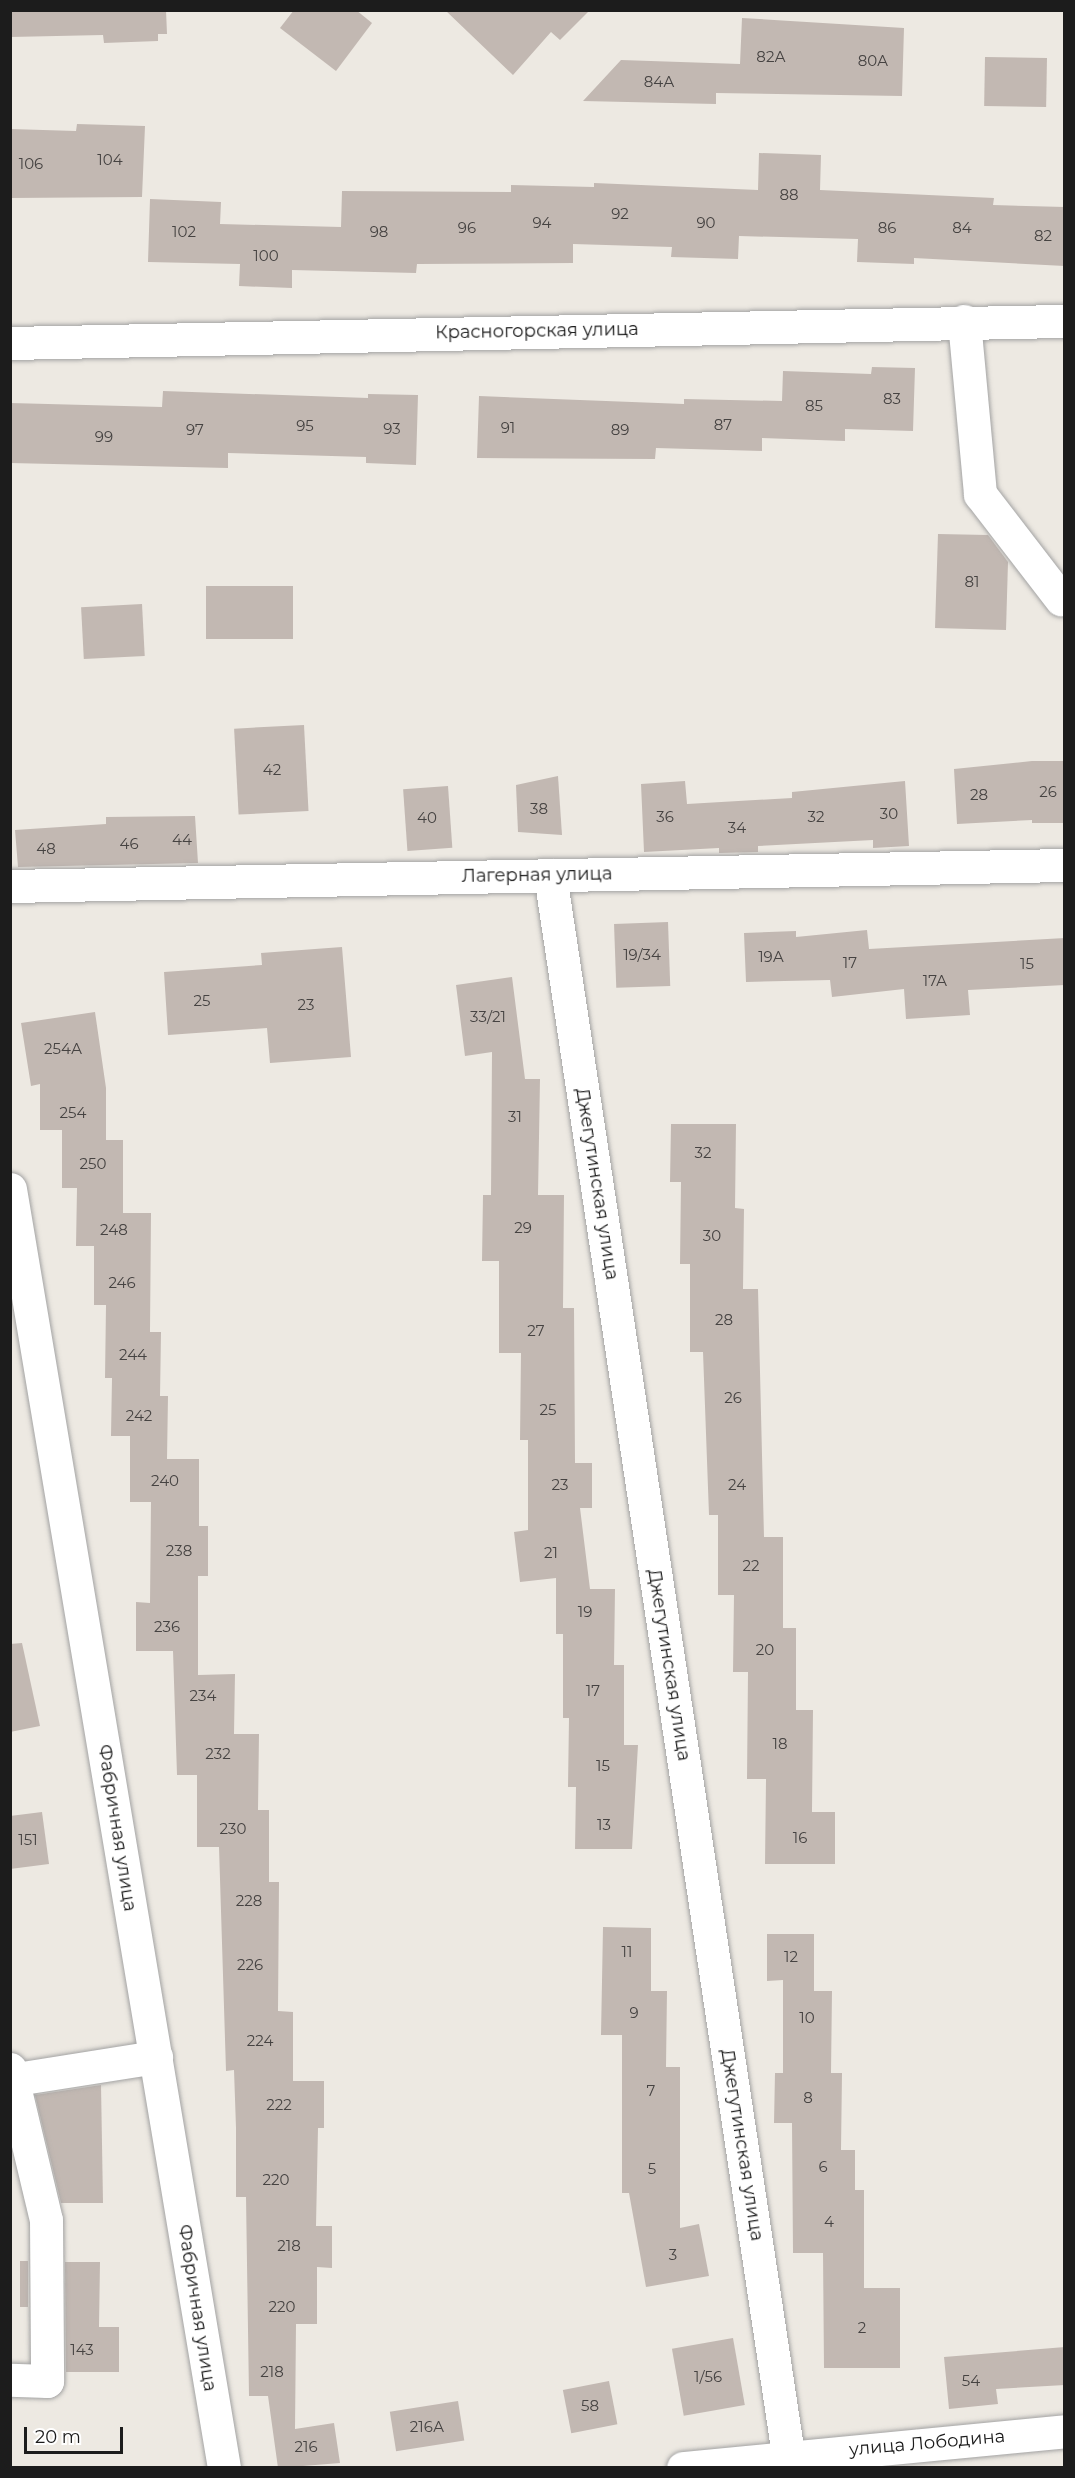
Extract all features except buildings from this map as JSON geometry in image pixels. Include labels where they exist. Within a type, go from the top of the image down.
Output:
[{"type":"street","name":"Красногорская улица","points":[[10,343],[964,321],[1065,321]]},
{"type":"street","points":[[964,321],[980,494],[1061,599]]},
{"type":"street","name":"Лагерная улица","points":[[10,886],[1065,865]]},
{"type":"street","name":"Джегутинская улица","points":[[550,875],[788,2455]]},
{"type":"street","name":"Фабричная улица","points":[[10,1189],[224,2468]]},
{"type":"street","points":[[10,2380],[47,2381],[46,2220],[11,2076],[156,2057]]},
{"type":"street","name":"улица Лободина","points":[[683,2468],[788,2455],[1065,2431]]}]
